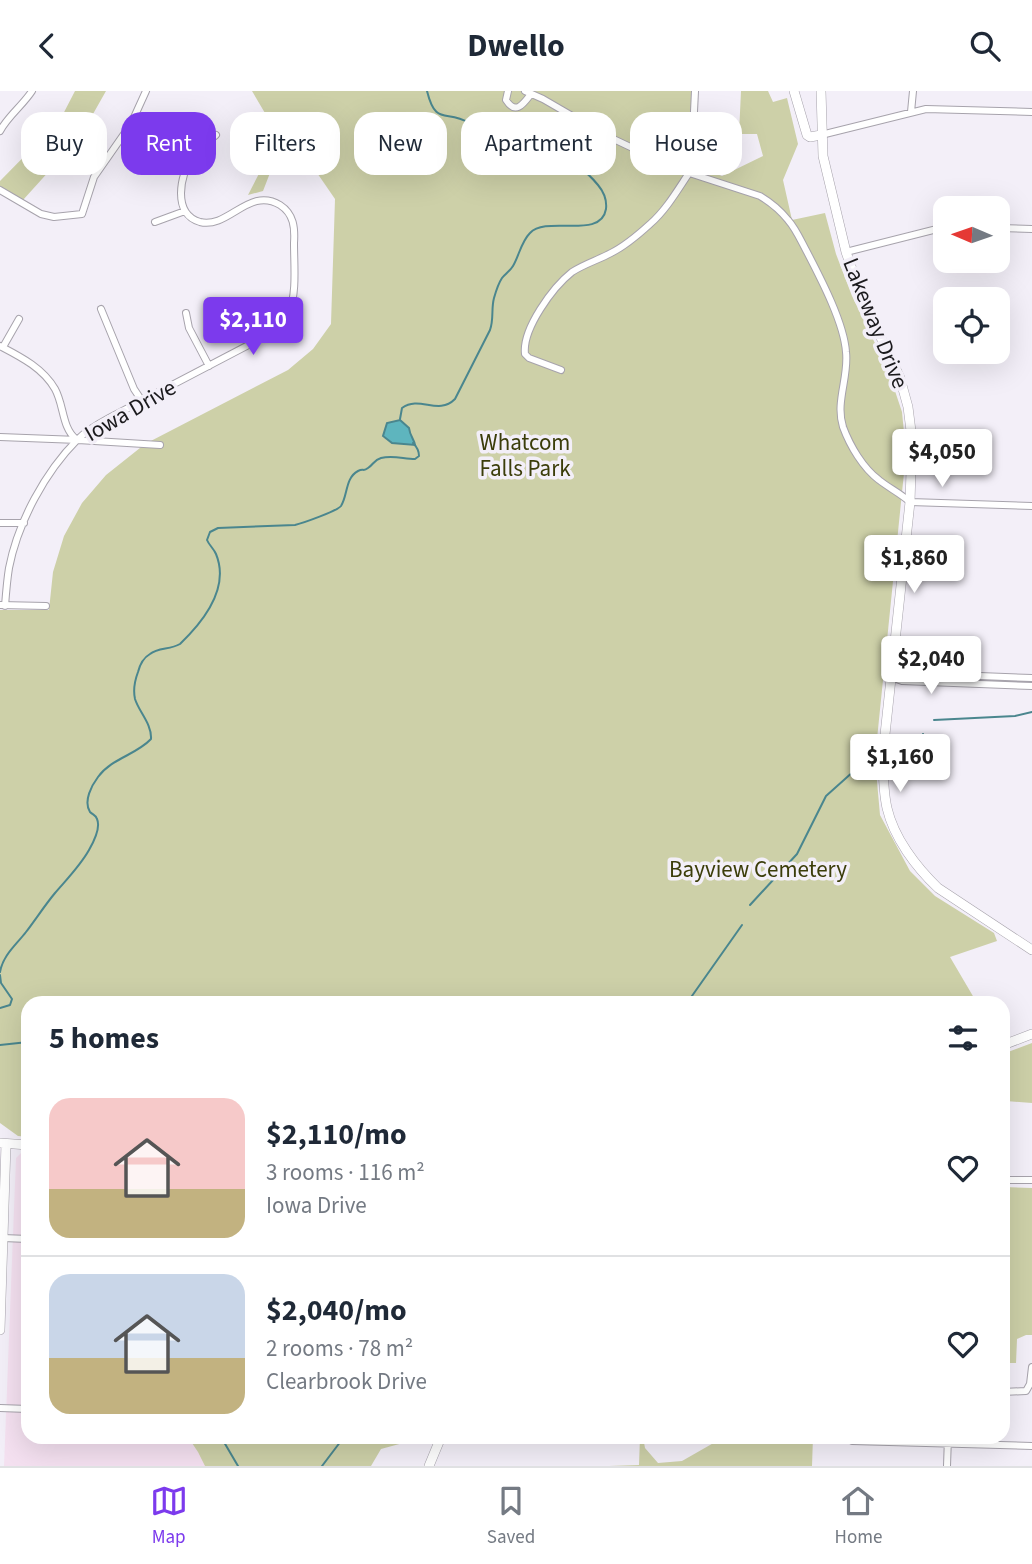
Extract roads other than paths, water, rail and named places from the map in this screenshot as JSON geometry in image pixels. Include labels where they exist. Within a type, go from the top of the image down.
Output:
[{"type":"main road","points":[[794,91],[807,135],[821,135]]},
{"type":"main road","name":"Lakeway Drive","points":[[821,91],[821,135],[825,166],[846,252],[861,295],[905,391],[913,453],[883,753],[883,781],[889,816],[909,855],[928,879],[1032,950]]},
{"type":"main road","points":[[1010,1042],[1032,1034]]},
{"type":"main road","points":[[0,1330],[2,1142],[21,1144]]},
{"type":"main road","points":[[429,1466],[438,1444]]},
{"type":"street","points":[[82,214],[94,177],[131,124],[146,91]]},
{"type":"street","points":[[508,91],[506,100],[513,107],[522,105],[528,92],[630,146]]},
{"type":"street","points":[[694,112],[695,91]]},
{"type":"street","points":[[911,112],[913,91]]},
{"type":"street","points":[[0,131],[30,92]]},
{"type":"street","points":[[821,135],[926,109],[1032,112]]},
{"type":"street","points":[[155,222],[185,211],[181,199],[184,175]]},
{"type":"street","points":[[561,370],[525,354],[526,342],[538,312],[571,273],[620,247],[650,224],[688,175]]},
{"type":"street","points":[[695,175],[760,196],[792,224],[824,285],[845,346],[846,369],[840,407],[846,435],[878,480],[910,502],[1032,506]]},
{"type":"street","points":[[0,190],[41,214],[54,217],[82,214],[89,220]]},
{"type":"street","name":"Iowa Drive","points":[[3,605],[14,547],[24,523],[53,469],[78,440],[93,427],[281,328],[289,313],[295,226],[288,211],[278,203],[258,200],[238,208],[223,219],[201,222],[185,211]]},
{"type":"street","points":[[1010,228],[1032,229]]},
{"type":"street","points":[[846,252],[933,230]]},
{"type":"street","points":[[101,309],[134,389],[142,401]]},
{"type":"street","points":[[186,313],[189,328],[209,366]]},
{"type":"street","points":[[19,319],[1,347],[45,375],[61,402],[69,433],[78,440]]},
{"type":"street","points":[[0,437],[160,445]]},
{"type":"street","points":[[0,523],[24,523]]},
{"type":"street","points":[[3,605],[46,606]]},
{"type":"street","points":[[891,677],[903,673],[1032,678]]},
{"type":"street","points":[[891,677],[902,681],[1032,685]]},
{"type":"street","points":[[1010,1180],[1032,1180]]},
{"type":"street","points":[[3,1238],[21,1238]]},
{"type":"street","points":[[1010,1392],[1026,1391],[1030,1384],[1032,1367]]},
{"type":"street","points":[[0,1408],[21,1409]]},
{"type":"street","points":[[947,1466],[948,1444]]},
{"type":"street","points":[[1004,1444],[1032,1446]]},
{"type":"water","points":[[400,420],[409,428],[415,445],[392,443],[383,436],[387,423]]},
{"type":"waterway","points":[[427,91],[430,102],[438,113],[461,119]]},
{"type":"waterway","points":[[400,419],[402,408],[409,405],[442,406],[455,399],[490,330],[493,302],[499,283],[513,266],[530,233],[538,228],[584,225],[602,218],[606,202],[598,185],[588,175]]},
{"type":"waterway","points":[[0,972],[7,955],[77,867],[92,843],[98,823],[87,803],[96,780],[110,765],[151,739],[149,728],[135,699],[136,678],[145,657],[157,650],[180,644],[212,603],[220,579],[216,554],[207,540],[210,532],[218,528],[295,525],[327,514],[341,506],[349,482],[358,471],[366,469],[381,458],[415,459],[419,456],[413,443]]},
{"type":"waterway","points":[[934,720],[1015,716],[1032,712]]},
{"type":"waterway","points":[[898,767],[917,765],[923,734]]},
{"type":"waterway","points":[[750,905],[797,854],[826,796],[864,762]]},
{"type":"waterway","points":[[692,996],[742,925]]},
{"type":"waterway","points":[[0,975],[1,983],[12,999],[10,1005],[0,1008]]},
{"type":"waterway","points":[[0,1045],[21,1043]]},
{"type":"waterway","points":[[225,1444],[238,1466]]},
{"type":"waterway","points":[[322,1466],[339,1444]]},
{"type":"park label","name":"Whatcom Falls Park","points":[[525,455]]},
{"type":"park label","name":"Bayview Cemetery","points":[[758,869]]}]
